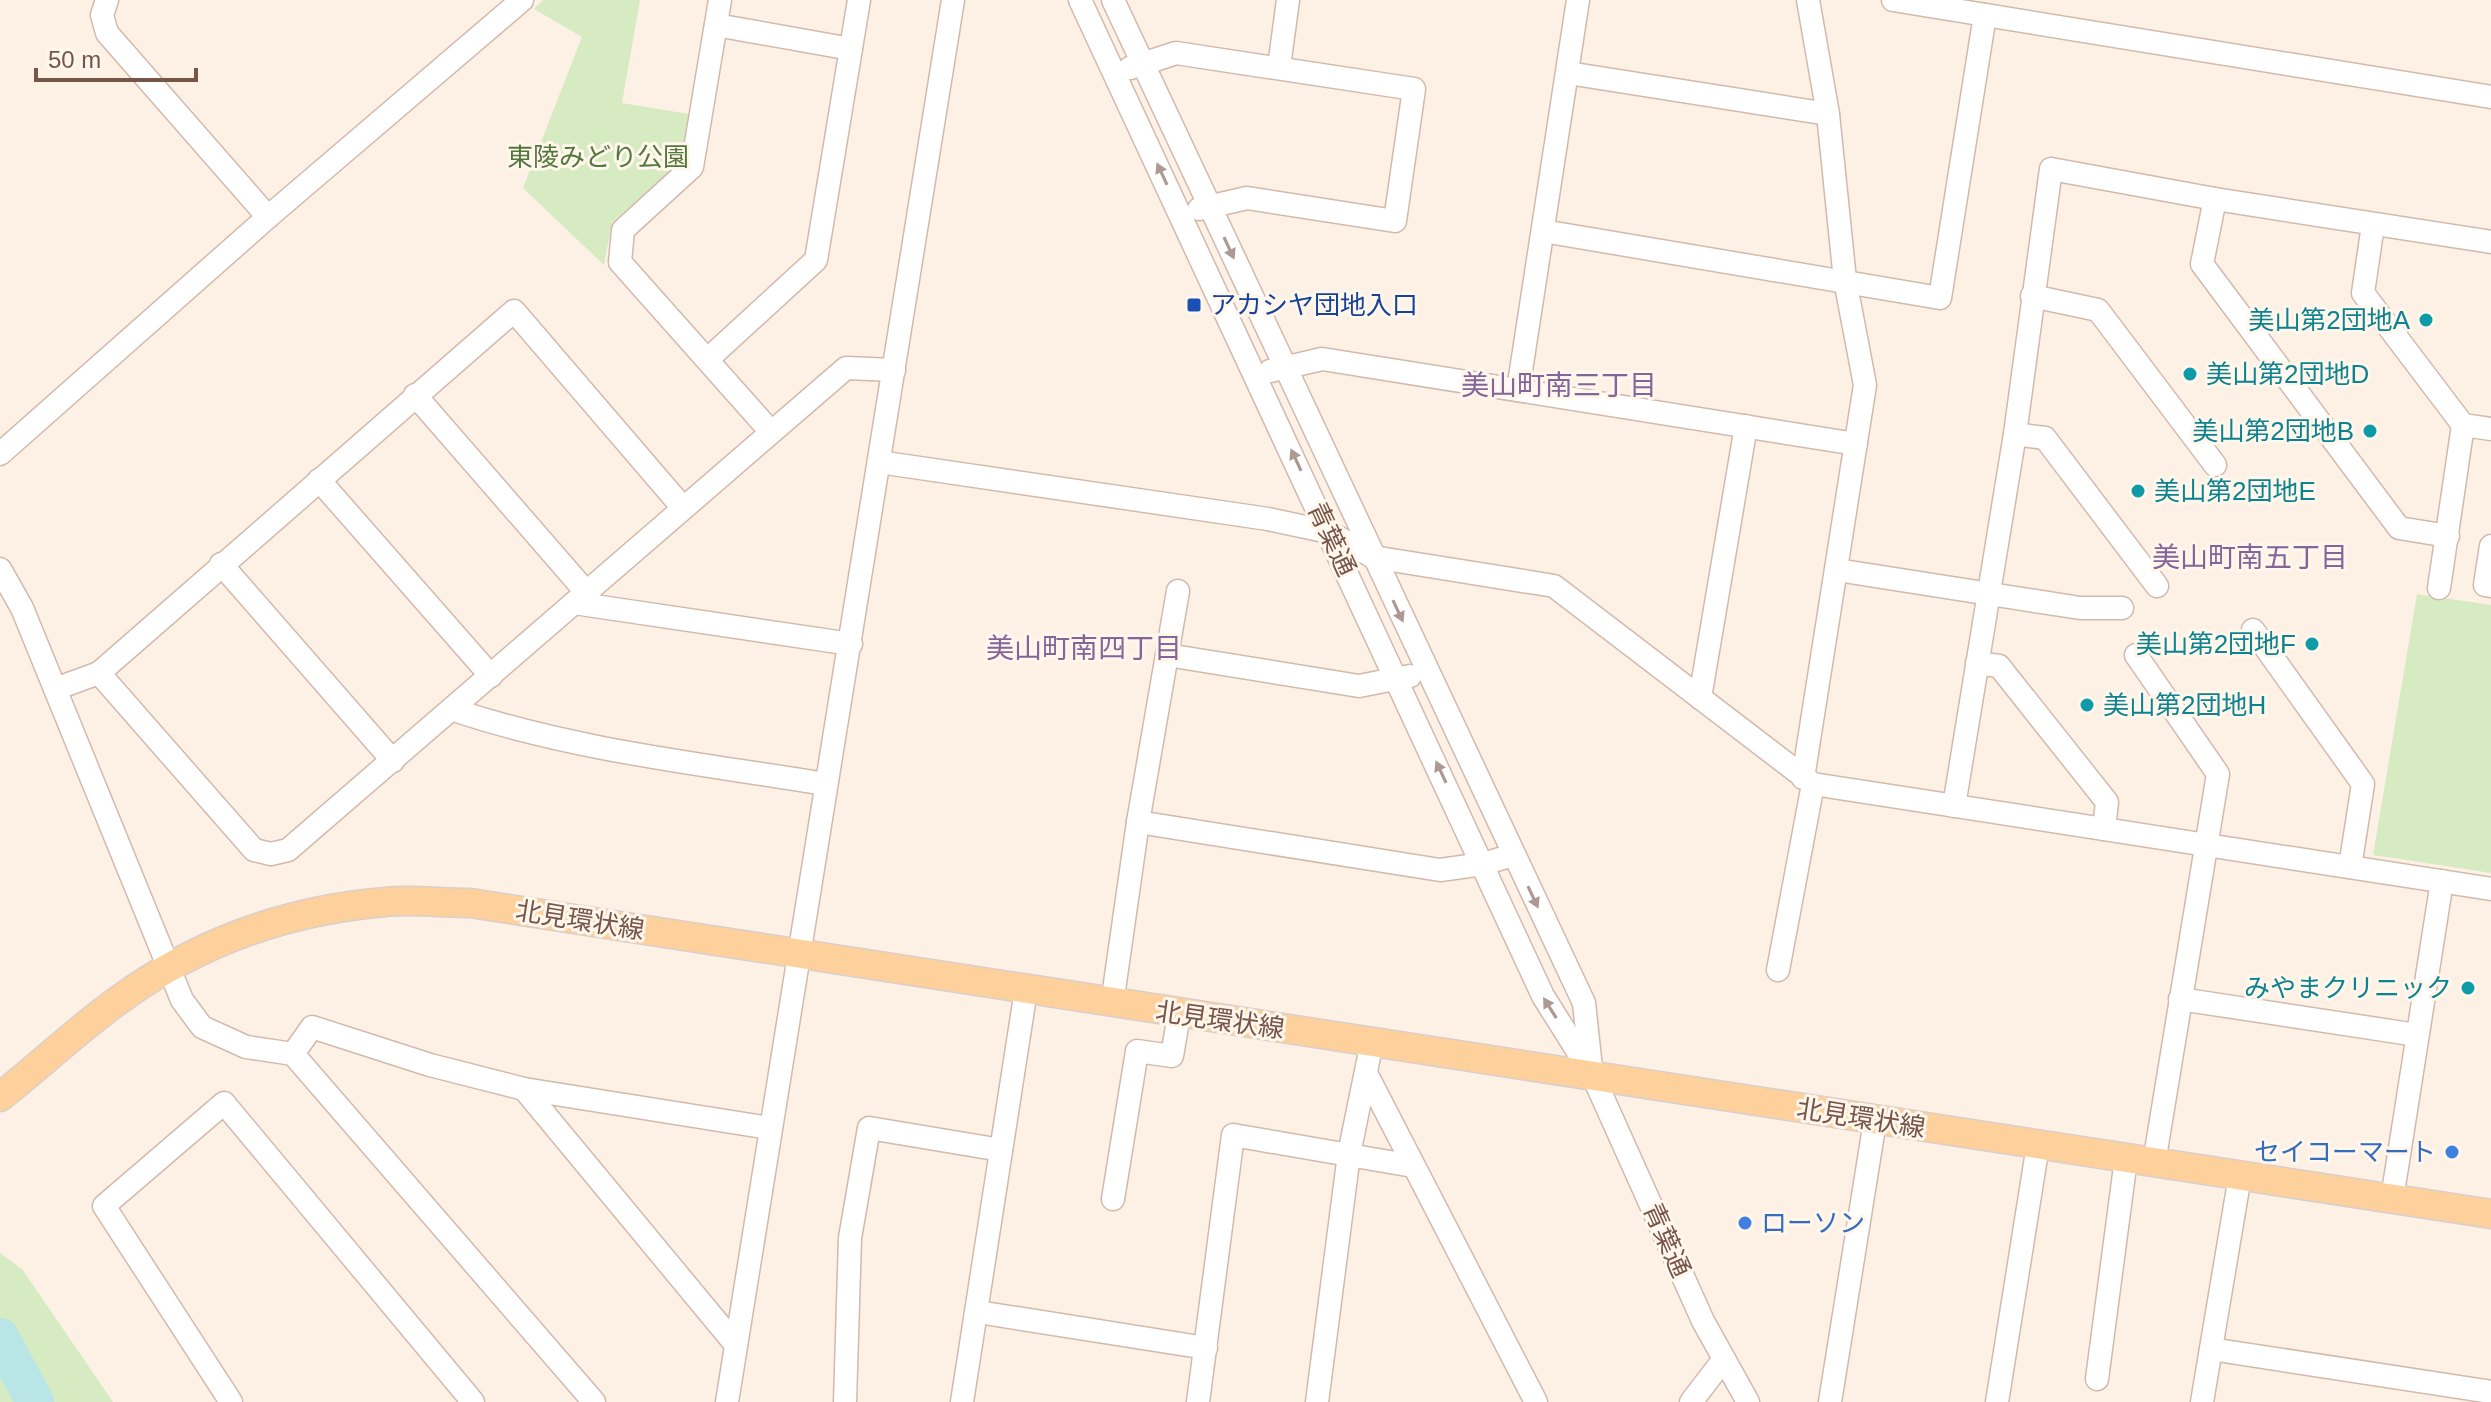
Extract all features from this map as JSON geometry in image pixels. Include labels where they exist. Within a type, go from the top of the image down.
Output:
[{"type":"main road","name":"北見環状線","points":[[0,1097],[121,998],[169,967],[233,936],[301,913],[387,901],[470,903],[1179,1015],[1592,1074],[1875,1121],[2491,1214]]},
{"type":"street","points":[[107,0],[102,15],[107,33],[268,217]]},
{"type":"street","points":[[0,454],[268,217],[522,0]]},
{"type":"street","points":[[720,0],[692,167],[623,230],[620,262],[771,432]]},
{"type":"street","points":[[708,359],[816,260],[859,0]]},
{"type":"street","points":[[727,1402],[953,0]]},
{"type":"street","name":"青葉通","points":[[1080,0],[1543,996],[1592,1074],[1703,1321],[1748,1402]]},
{"type":"street","name":"青葉通","points":[[1113,0],[1584,1003],[1592,1074]]},
{"type":"street","points":[[1279,67],[1288,0]]},
{"type":"street","points":[[1518,390],[1578,0]]},
{"type":"street","points":[[1778,970],[1865,385],[1845,280],[1828,114],[1808,0]]},
{"type":"street","points":[[1893,0],[2491,97]]},
{"type":"street","points":[[1543,231],[1940,298],[1985,15]]},
{"type":"street","points":[[716,25],[851,49]]},
{"type":"street","points":[[1114,74],[1176,53],[1414,89],[1395,221],[1247,198],[1181,213]]},
{"type":"street","points":[[1568,73],[1828,114]]},
{"type":"street","points":[[1954,806],[2015,434],[2051,169],[2215,199],[2491,242]]},
{"type":"street","points":[[2215,199],[2202,264],[2399,528],[2448,536]]},
{"type":"street","points":[[2373,225],[2363,293],[2463,425],[2491,429]]},
{"type":"street","points":[[2032,296],[2098,310],[2215,465]]},
{"type":"street","points":[[55,689],[99,673],[514,311],[683,508]]},
{"type":"street","points":[[1257,376],[1283,366],[1322,359],[1856,444]]},
{"type":"street","points":[[99,673],[254,850],[271,854],[288,850],[454,710],[846,368],[894,370]]},
{"type":"street","points":[[415,395],[581,598],[851,644]]},
{"type":"street","points":[[2439,588],[2463,425]]},
{"type":"street","points":[[1700,698],[1746,426]]},
{"type":"street","points":[[2015,434],[2045,438],[2157,586]]},
{"type":"street","points":[[879,462],[1268,519],[1329,532],[1373,557],[1554,586],[1808,781],[2491,889]]},
{"type":"street","points":[[319,480],[491,676]]},
{"type":"street","points":[[2491,546],[2485,585],[2491,586]]},
{"type":"street","points":[[221,564],[393,761]]},
{"type":"street","points":[[0,569],[22,608],[182,1000],[202,1027],[246,1047],[293,1054],[594,1402]]},
{"type":"street","points":[[1837,570],[2080,608],[2122,608]]},
{"type":"street","points":[[1112,1004],[1138,822],[1178,591]]},
{"type":"street","points":[[2253,630],[2363,784],[2350,867]]},
{"type":"street","points":[[1167,655],[1359,686],[1398,681],[1426,670]]},
{"type":"street","points":[[2097,1379],[2140,1161],[2180,999],[2218,774],[2136,655]]},
{"type":"street","points":[[1977,663],[1999,666],[2107,802],[2104,829]]},
{"type":"street","points":[[454,710],[506,727],[656,757],[826,784]]},
{"type":"street","points":[[1138,822],[1440,870],[1483,864],[1513,855]]},
{"type":"street","points":[[2392,1199],[2442,881]]},
{"type":"street","points":[[962,1402],[1026,990]]},
{"type":"street","points":[[2180,999],[2417,1035]]},
{"type":"street","points":[[1113,1199],[1137,1051],[1172,1056],[1179,1015]]},
{"type":"street","points":[[293,1054],[312,1027],[430,1065],[524,1089],[770,1128]]},
{"type":"street","points":[[1317,1402],[1349,1154],[1372,1042]]},
{"type":"street","points":[[1367,1075],[1536,1402]]},
{"type":"street","points":[[524,1089],[736,1345]]},
{"type":"street","points":[[231,1402],[104,1206],[224,1103],[473,1402]]},
{"type":"street","points":[[1830,1402],[1875,1121]]},
{"type":"street","points":[[845,1402],[850,1238],[869,1128],[1001,1150]]},
{"type":"street","points":[[1198,1402],[1233,1135],[1413,1166]]},
{"type":"street","points":[[1997,1402],[2038,1145]]},
{"type":"street","points":[[2202,1402],[2240,1176]]},
{"type":"street","points":[[978,1312],[1206,1348]]},
{"type":"street","points":[[2211,1349],[2491,1392]]},
{"type":"street","points":[[1691,1402],[1724,1359]]},
{"type":"green space","name":"東陵みどり公園","points":[[543,0],[640,0],[622,103],[689,114],[680,165],[612,222],[604,265],[523,188],[582,37],[534,9]]},
{"type":"green space","points":[[2417,594],[2491,605],[2491,873],[2373,855]]},
{"type":"green space","points":[[0,1253],[22,1269],[113,1402],[0,1402]]},
{"type":"waterway","points":[[0,1337],[35,1402]]},
{"type":"place","name":"アカシヤ団地入口","points":[[1194,305]]},
{"type":"place","name":"美山第2団地A","points":[[2426,320]]},
{"type":"place","name":"美山第2団地D","points":[[2190,374]]},
{"type":"place","name":"美山第2団地B","points":[[2370,431]]},
{"type":"place","name":"美山第2団地E","points":[[2138,491]]},
{"type":"place","name":"美山第2団地F","points":[[2312,644]]},
{"type":"place","name":"美山第2団地H","points":[[2087,705]]},
{"type":"place","name":"みやまクリニック","points":[[2468,988]]},
{"type":"place","name":"セイコーマート","points":[[2452,1152]]},
{"type":"place","name":"ローソン","points":[[1745,1223]]},
{"type":"district","name":"美山町南三丁目","points":[[1559,385]]},
{"type":"district","name":"美山町南五丁目","points":[[2250,557]]},
{"type":"district","name":"美山町南四丁目","points":[[1084,648]]}]
